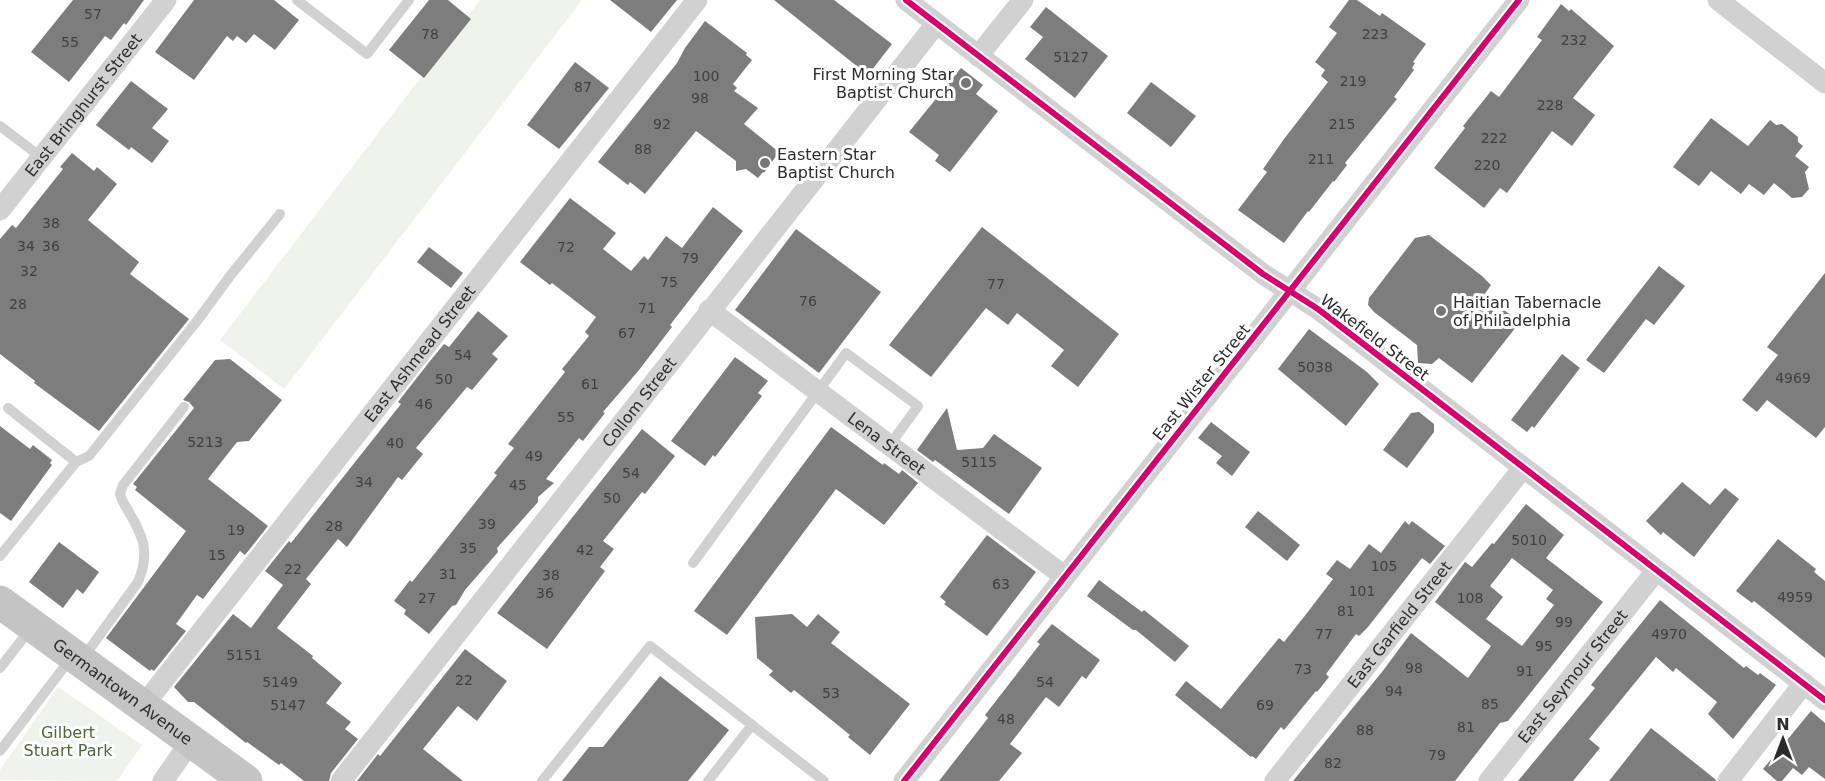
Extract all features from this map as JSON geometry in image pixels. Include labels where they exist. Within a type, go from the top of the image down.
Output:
[{"type":"main road","name":"Germantown Avenue","points":[[0,603],[246,781]]},
{"type":"street","name":"East Bringhurst Street","points":[[0,210],[166,0]]},
{"type":"street","name":"East Ashmead Street","points":[[142,706],[697,0]]},
{"type":"street","name":"Wakefield Street","points":[[906,0],[1263,274],[1318,309],[1825,700]]},
{"type":"street","points":[[978,56],[1023,0]]},
{"type":"street","name":"East Wister Street","points":[[904,781],[1519,0]]},
{"type":"street","points":[[1718,0],[1825,83]]},
{"type":"street","name":"Collom Street","points":[[340,781],[936,24]]},
{"type":"street","name":"Lena Street","points":[[709,310],[1064,576]]},
{"type":"street","name":"East Garfield Street","points":[[1275,781],[1523,468]]},
{"type":"street","name":"East Seymour Street","points":[[1489,781],[1656,571]]},
{"type":"street","points":[[1728,781],[1804,684]]},
{"type":"street","points":[[163,781],[191,741]]},
{"type":"lane","points":[[297,0],[367,54],[409,0]]},
{"type":"lane","points":[[0,126],[41,157]]},
{"type":"lane","points":[[0,556],[76,462],[89,456],[280,214]]},
{"type":"lane","points":[[693,563],[846,353],[918,406],[890,446]]},
{"type":"lane","points":[[0,751],[138,582],[146,556],[144,541],[120,494],[123,485],[184,407]]},
{"type":"lane","points":[[8,408],[76,462]]},
{"type":"lane","points":[[0,668],[32,626]]},
{"type":"lane","points":[[542,781],[650,646],[824,781]]},
{"type":"lane","points":[[708,781],[752,725]]},
{"type":"green space","points":[[480,0],[582,0],[284,389],[220,340]]},
{"type":"green space","name":"Gilbert Stuart Park","points":[[58,687],[142,745],[117,781],[0,780],[0,770]]},
{"type":"building","points":[[73,0],[144,0],[126,25],[124,23],[111,40],[105,36],[69,82],[31,52]]},
{"type":"building","points":[[194,0],[274,0],[299,20],[275,50],[254,34],[246,43],[237,36],[233,41],[227,36],[194,80],[155,52]]},
{"type":"building","points":[[429,0],[448,0],[471,19],[424,78],[389,50]]},
{"type":"building","points":[[610,0],[677,0],[651,32]]},
{"type":"building","points":[[774,0],[834,0],[892,44],[868,75]]},
{"type":"building","points":[[1349,0],[1357,0],[1380,16],[1382,13],[1426,44],[1413,62],[1415,63],[1412,68],[1414,70],[1394,97],[1397,99],[1284,243],[1238,210],[1267,172],[1263,169],[1284,139],[1328,82],[1321,76],[1325,70],[1315,62],[1337,33],[1329,27]]},
{"type":"building","points":[[1561,4],[1569,11],[1571,9],[1614,46],[1573,98],[1595,115],[1572,146],[1552,131],[1507,193],[1500,188],[1484,208],[1434,168],[1491,91],[1499,97],[1542,40],[1537,37]]},
{"type":"building","points":[[1046,7],[1108,56],[1075,98],[1025,59],[1043,37],[1030,27]]},
{"type":"building","points":[[705,21],[747,53],[746,55],[752,60],[733,84],[737,88],[734,91],[758,108],[744,124],[779,152],[758,178],[746,169],[736,171],[736,161],[696,131],[645,194],[630,182],[628,185],[598,162],[677,63]]},
{"type":"building","points":[[575,62],[609,88],[559,149],[527,125]]},
{"type":"building","points":[[961,68],[983,85],[976,94],[998,111],[950,172],[935,161],[939,155],[909,132]]},
{"type":"building","points":[[131,81],[168,109],[152,128],[169,141],[152,163],[131,147],[129,150],[96,125]]},
{"type":"building","points":[[1151,82],[1196,116],[1171,147],[1127,113]]},
{"type":"building","points":[[1711,118],[1748,146],[1770,120],[1776,125],[1782,124],[1798,137],[1798,142],[1803,146],[1795,156],[1809,167],[1805,172],[1809,189],[1802,197],[1792,198],[1774,183],[1764,195],[1749,184],[1741,194],[1711,171],[1699,186],[1673,167]]},
{"type":"building","points":[[72,153],[94,171],[97,167],[117,184],[88,220],[139,262],[130,274],[189,319],[99,431],[34,383],[35,381],[0,354],[0,239],[12,225],[16,228],[63,169],[60,167]]},
{"type":"building","points":[[570,198],[616,233],[603,249],[631,271],[644,256],[648,260],[666,236],[682,248],[713,207],[743,231],[583,441],[579,438],[546,479],[554,483],[538,497],[538,502],[497,548],[498,552],[465,590],[456,605],[452,606],[429,634],[404,614],[406,610],[394,601],[410,580],[412,582],[497,475],[494,473],[514,448],[508,444],[565,372],[562,369],[589,336],[585,332],[596,317],[520,262]]},
{"type":"building","points":[[982,227],[1119,334],[1078,387],[1051,366],[1064,350],[1017,313],[1008,325],[986,308],[931,377],[889,345]]},
{"type":"building","points":[[796,229],[881,292],[819,373],[735,310]]},
{"type":"building","name":"Haitian Tabernacle of Philadelphia","points":[[1429,235],[1482,276],[1491,285],[1484,295],[1520,322],[1472,383],[1439,358],[1432,364],[1418,363],[1417,345],[1368,305],[1369,298],[1415,238]]},
{"type":"building","points":[[429,247],[463,273],[451,288],[417,262]]},
{"type":"building","points":[[1659,266],[1685,286],[1654,325],[1646,319],[1604,373],[1586,360]]},
{"type":"building","points":[[1825,273],[1825,427],[1816,438],[1767,400],[1757,412],[1742,400],[1778,355],[1767,347]]},
{"type":"building","points":[[478,311],[508,336],[492,354],[498,359],[472,390],[467,387],[416,448],[423,454],[402,480],[398,477],[347,547],[338,539],[306,579],[311,584],[277,628],[313,656],[312,658],[342,683],[326,703],[351,722],[345,729],[358,739],[331,773],[329,781],[304,781],[281,763],[279,765],[246,743],[194,702],[188,702],[174,687],[233,614],[251,628],[283,585],[265,571],[289,541],[291,543],[401,404],[398,402],[430,361],[444,344],[449,347]]},
{"type":"building","points":[[1309,329],[1367,372],[1379,384],[1346,426],[1278,369]]},
{"type":"building","points":[[1562,354],[1580,368],[1534,428],[1532,426],[1527,432],[1511,420]]},
{"type":"building","points":[[735,357],[768,381],[758,393],[762,396],[715,457],[713,455],[705,466],[671,441]]},
{"type":"building","points":[[230,359],[282,400],[249,441],[237,442],[208,479],[268,526],[245,555],[240,551],[203,599],[197,595],[176,624],[186,631],[154,671],[151,669],[150,671],[106,638],[186,531],[135,490],[137,487],[133,484],[194,408],[189,402],[183,400],[215,360]]},
{"type":"building","points":[[947,408],[957,450],[983,448],[994,434],[1042,468],[1009,514],[935,460],[933,462],[917,450]]},
{"type":"building","points":[[1419,412],[1434,424],[1434,432],[1407,468],[1383,450],[1411,413]]},
{"type":"building","points":[[1211,422],[1250,452],[1232,476],[1216,463],[1222,456],[1198,438]]},
{"type":"building","points":[[0,426],[30,449],[33,445],[52,460],[50,463],[52,465],[11,521],[0,513]]},
{"type":"building","points":[[831,427],[883,465],[884,463],[899,474],[902,470],[918,483],[884,525],[836,489],[727,635],[694,611]]},
{"type":"building","points":[[642,429],[675,456],[645,494],[642,492],[603,541],[614,549],[600,567],[605,571],[547,649],[497,613]]},
{"type":"building","points":[[1682,482],[1710,505],[1725,488],[1739,499],[1694,557],[1663,532],[1661,535],[1646,521]]},
{"type":"building","points":[[1526,504],[1564,535],[1546,558],[1603,602],[1508,721],[1500,723],[1455,781],[1293,781],[1411,633],[1468,678],[1491,646],[1435,602],[1465,562],[1472,567],[1492,543],[1494,544]],"holes":[[[1512,558],[1553,590],[1546,599],[1554,605],[1522,646],[1486,619],[1503,597],[1490,586]]]},
{"type":"building","points":[[1258,511],[1300,545],[1287,561],[1245,527]]},
{"type":"building","points":[[1405,521],[1409,525],[1412,521],[1445,546],[1430,564],[1422,558],[1368,627],[1359,636],[1356,634],[1326,674],[1329,677],[1317,692],[1284,730],[1281,727],[1256,759],[1175,695],[1186,681],[1221,709],[1279,638],[1284,642],[1307,613],[1333,579],[1326,574],[1337,560],[1350,569],[1369,544],[1381,553]]},
{"type":"building","points":[[987,535],[1036,572],[987,636],[944,604],[946,602],[940,597]]},
{"type":"building","points":[[1778,539],[1816,569],[1814,572],[1825,581],[1825,658],[1754,601],[1752,603],[1736,591]]},
{"type":"building","points":[[59,542],[99,572],[83,594],[77,589],[63,608],[29,582]]},
{"type":"building","points":[[1099,580],[1142,612],[1144,610],[1189,646],[1175,662],[1136,630],[1087,596]]},
{"type":"building","points":[[1660,600],[1744,668],[1746,666],[1758,675],[1760,673],[1776,685],[1733,739],[1708,714],[1717,702],[1676,668],[1673,672],[1656,657],[1589,739],[1600,748],[1573,781],[1518,781],[1595,688],[1591,685]]},
{"type":"building","points":[[792,614],[807,627],[818,614],[840,632],[831,643],[910,704],[870,755],[848,737],[850,735],[794,690],[791,693],[769,675],[773,671],[757,658],[755,617]]},
{"type":"building","points":[[1052,624],[1100,660],[1086,679],[1082,676],[1059,707],[1046,697],[1010,744],[1022,753],[999,781],[939,781],[988,718],[985,715],[1040,644],[1037,642]]},
{"type":"building","points":[[465,649],[507,681],[477,721],[458,706],[423,749],[463,781],[357,781],[378,754],[380,756]]},
{"type":"building","points":[[660,676],[729,730],[688,781],[562,781],[589,747],[603,747]]},
{"type":"building","points":[[1811,711],[1825,723],[1825,779],[1809,767],[1802,775],[1793,768],[1782,781],[1777,781],[1763,769]]},
{"type":"building","points":[[1651,728],[1715,779],[1716,781],[1609,781]]},
{"type":"cycle path","points":[[906,0],[1263,274],[1318,309],[1825,700]]},
{"type":"cycle path","points":[[904,781],[1519,0]]},
{"type":"place","name":"First Morning Star Baptist Church","points":[[966,83]]},
{"type":"place","name":"Eastern Star Baptist Church","points":[[765,163]]},
{"type":"place","name":"Haitian Tabernacle of Philadelphia","points":[[1441,311]]}]
